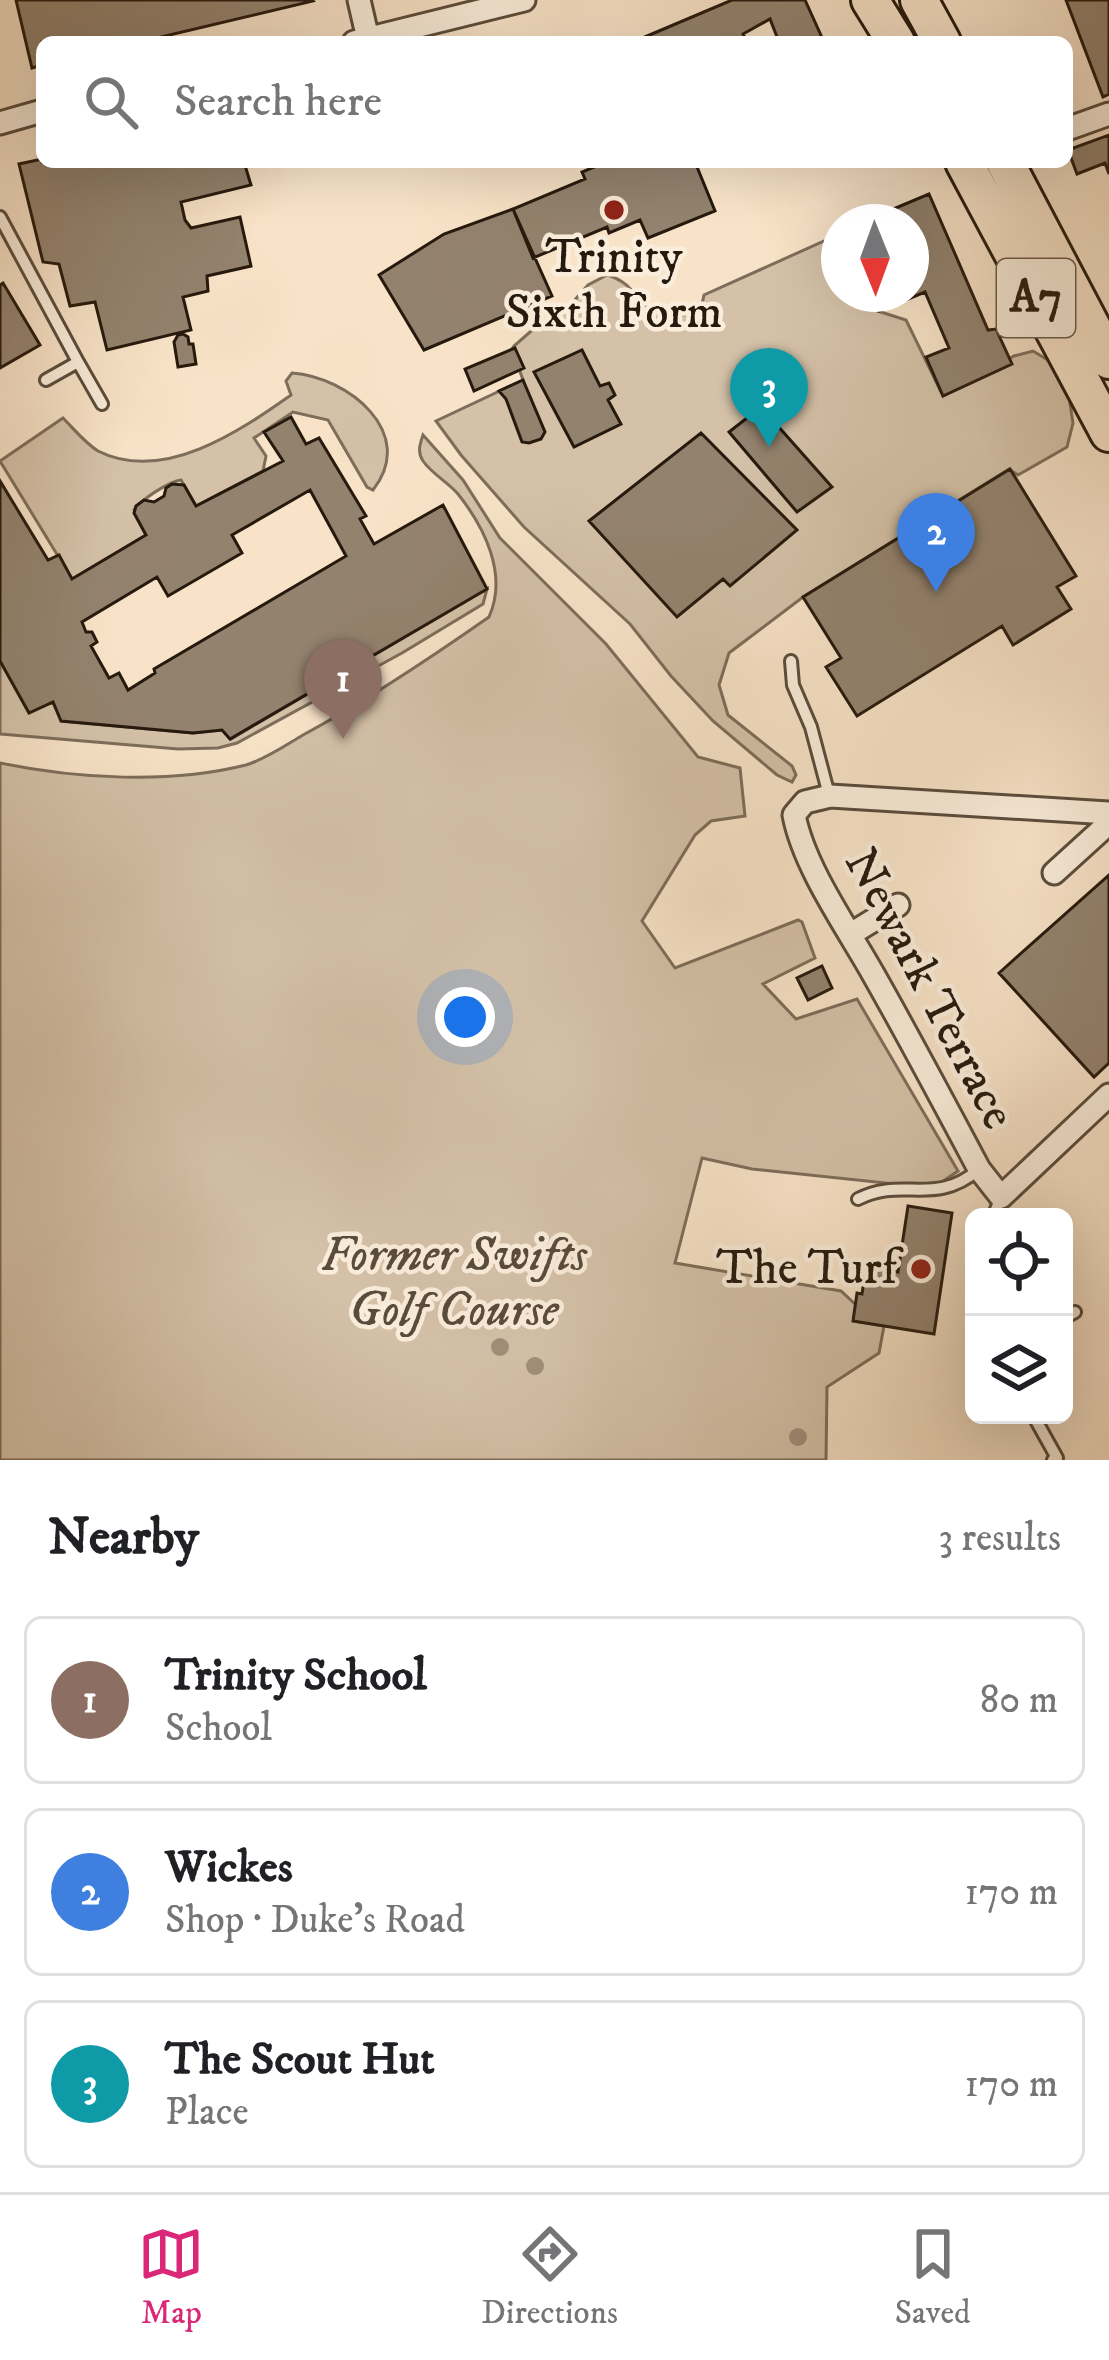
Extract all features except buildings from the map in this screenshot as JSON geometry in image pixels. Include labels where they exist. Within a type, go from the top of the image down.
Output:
[{"type":"main road","points":[[870,0],[892,36]]},
{"type":"main road","points":[[919,0],[938,36]]},
{"type":"main road","name":"A7","points":[[967,168],[1109,433]]},
{"type":"main road","name":"A7","points":[[1008,168],[1109,360]]},
{"type":"street","points":[[358,0],[361,36]]},
{"type":"street","points":[[381,36],[524,0]]},
{"type":"street","points":[[0,123],[36,113]]},
{"type":"street","points":[[1073,127],[1109,113]]},
{"type":"street","points":[[830,796],[1109,813]]},
{"type":"street","name":"Newark Terrace","points":[[830,796],[805,802],[794,815],[798,834],[997,1207]]},
{"type":"street","points":[[1054,873],[1109,823]]},
{"type":"street","points":[[851,934],[898,905]]},
{"type":"street","points":[[997,1207],[1109,1095]]},
{"type":"lane","points":[[0,217],[102,404]]},
{"type":"lane","points":[[46,380],[77,362]]},
{"type":"lane","points":[[791,661],[793,685],[811,727],[830,796]]},
{"type":"lane","points":[[857,1199],[887,1189],[937,1190],[961,1184],[979,1169]]},
{"type":"lane","points":[[1038,1424],[1057,1458],[1053,1460]]},
{"type":"green space","points":[[821,242],[821,312],[881,312],[906,320],[943,396],[1014,356],[1033,351],[1053,363],[1069,397],[1073,423],[1067,447],[1018,475],[1009,469],[803,597],[729,653],[719,685],[728,715],[792,766],[796,775],[792,782],[777,775],[713,721],[630,624],[524,527],[436,421],[523,380],[514,346],[607,275],[620,280],[658,313],[692,314],[704,295]]},
{"type":"green space","points":[[292,373],[335,385],[354,397],[382,429],[385,469],[373,490],[328,420],[293,412],[254,438],[266,456],[263,471],[196,506],[181,480],[163,487],[134,510],[146,535],[72,579],[0,461],[63,418],[98,451],[123,460],[174,457],[225,437],[291,395],[286,381]]},
{"type":"green space","name":"Former Swifts Golf Course","points":[[423,435],[463,480],[500,538],[606,644],[698,757],[740,768],[745,816],[711,821],[695,835],[642,921],[675,968],[802,922],[815,958],[763,984],[796,1019],[857,999],[958,1171],[933,1188],[752,1169],[702,1158],[675,1263],[841,1291],[856,1305],[854,1321],[884,1326],[879,1353],[827,1387],[826,1460],[0,1460],[0,763],[123,777],[186,775],[246,765],[351,708],[489,617],[496,585],[491,552],[458,494],[423,461]]},
{"type":"green space","points":[[487,589],[483,604],[237,743],[178,749],[0,734],[0,661],[29,712],[53,702],[62,721],[193,733],[222,730],[231,739]]},
{"type":"place","name":"Trinity Sixth Form","points":[[614,210]]},
{"type":"place","name":"The Scout Hut","points":[[769,447]]},
{"type":"place","name":"Wickes","points":[[936,592]]},
{"type":"place","name":"Trinity School","points":[[343,739]]},
{"type":"place","name":"The Turf","points":[[921,1269]]}]
